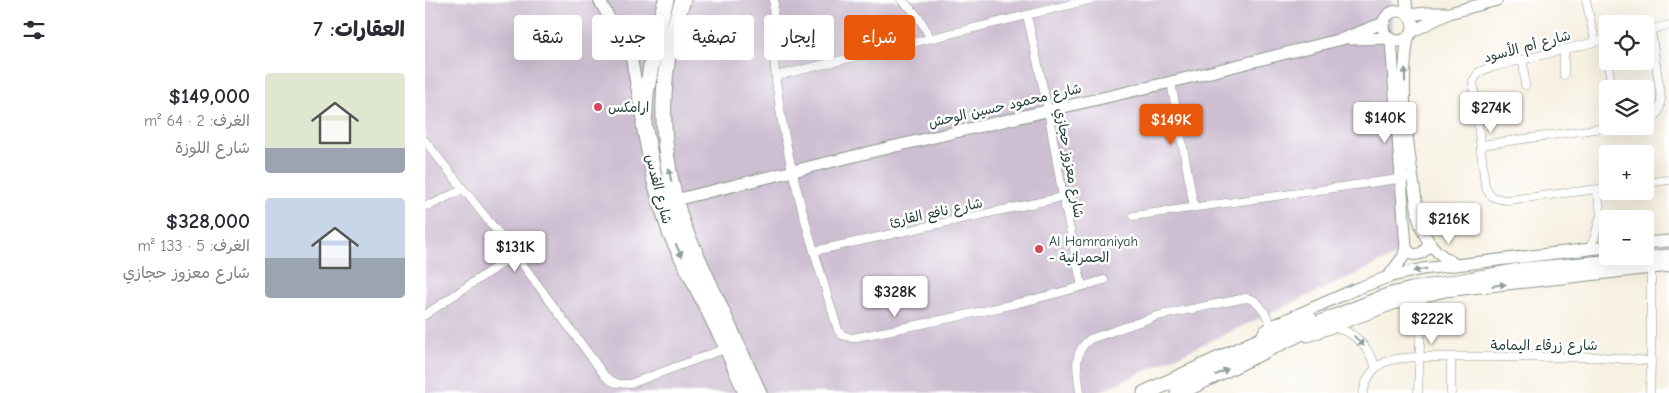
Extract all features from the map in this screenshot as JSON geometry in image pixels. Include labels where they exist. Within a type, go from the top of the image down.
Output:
[{"type":"highway","name":"شارع القدس","points":[[666,0],[651,62],[644,125],[655,182],[670,233],[727,348],[746,393]]},
{"type":"highway","name":"شارع القدس","points":[[683,0],[671,39],[663,99],[668,164],[675,200],[684,228],[759,393]]},
{"type":"highway","points":[[689,238],[701,248],[708,258],[769,393]]},
{"type":"highway","points":[[1178,393],[1325,321],[1389,296],[1412,290],[1526,270],[1659,254]]},
{"type":"highway","points":[[1145,393],[1351,301],[1416,280],[1492,267],[1599,256]]},
{"type":"street","points":[[599,0],[608,15]]},
{"type":"street","points":[[774,0],[772,27],[781,112],[793,171],[814,251],[842,335],[852,338],[916,325],[1104,280]]},
{"type":"street","points":[[901,0],[921,20],[931,38]]},
{"type":"street","points":[[776,76],[1089,0]]},
{"type":"street","points":[[1390,0],[1383,31],[1390,39],[1400,42],[1410,34],[1449,13],[1482,2],[1497,0]]},
{"type":"street","points":[[1388,277],[1403,257],[1406,248],[1407,137],[1405,54],[1413,25],[1408,15],[1405,0]]},
{"type":"street","points":[[1586,0],[1595,41]]},
{"type":"street","points":[[1386,18],[1395,11],[1401,11],[1408,15],[1449,13]]},
{"type":"street","name":"شارع معزوز حجازي","points":[[1027,15],[1048,110],[1063,197],[1082,286]]},
{"type":"street","name":"شارع محمود حسين الوحش","points":[[675,200],[1171,82],[1341,39],[1386,18]]},
{"type":"street","points":[[1654,29],[1669,25]]},
{"type":"street","name":"شارع محمود حسين الوحش","points":[[1341,39],[1390,39]]},
{"type":"street","points":[[1390,39],[1407,177],[1421,229],[1429,244],[1441,256],[1455,264]]},
{"type":"street","name":"شارع أم الأسود","points":[[1597,190],[1507,200],[1489,195],[1485,185],[1473,88],[1474,78],[1479,72],[1489,68],[1599,41]]},
{"type":"street","points":[[1564,49],[1564,75]]},
{"type":"street","points":[[632,60],[644,125]]},
{"type":"street","points":[[638,60],[643,63],[651,62]]},
{"type":"street","points":[[1523,60],[1525,85]]},
{"type":"street","points":[[1654,62],[1661,99],[1659,113],[1654,118]]},
{"type":"street","points":[[1610,70],[1610,79]]},
{"type":"street","points":[[1171,82],[1194,207]]},
{"type":"street","points":[[1481,145],[1599,129]]},
{"type":"street","points":[[425,141],[515,254],[612,383],[630,384],[727,348]]},
{"type":"street","points":[[1133,216],[1407,177]]},
{"type":"street","points":[[1654,182],[1669,180]]},
{"type":"street","points":[[425,206],[463,189]]},
{"type":"street","points":[[1597,190],[1600,210]]},
{"type":"street","name":"شارع نافع القارئ","points":[[814,251],[1063,197]]},
{"type":"street","points":[[1589,249],[1599,221]]},
{"type":"street","points":[[1406,248],[1411,254],[1419,254],[1426,250],[1429,244]]},
{"type":"street","points":[[1261,340],[1264,332],[1272,326],[1388,277],[1455,264],[1599,248]]},
{"type":"street","points":[[425,315],[515,254]]},
{"type":"street","points":[[1284,341],[1298,339],[1332,328],[1356,317],[1422,296],[1445,291],[1545,279],[1659,254],[1650,393]]},
{"type":"street","points":[[1418,393],[1422,296]]},
{"type":"street","points":[[1080,393],[1078,351],[1090,339],[1157,316],[1246,298],[1252,299],[1260,305],[1272,326]]},
{"type":"street","points":[[1332,328],[1343,329],[1359,340],[1377,367],[1369,375],[1363,393]]},
{"type":"street","name":"شارع زرقاء اليمامة","points":[[1377,367],[1392,359],[1420,357],[1600,357],[1651,361]]},
{"type":"street","points":[[1451,358],[1451,393]]},
{"type":"shaded area","points":[[425,0],[1392,0],[1397,255],[1097,393],[425,393]]},
{"type":"place","name":"ارامكس","points":[[598,107]]},
{"type":"place","name":"Al Hamraniyah - الحمرانية","points":[[1039,249]]}]
